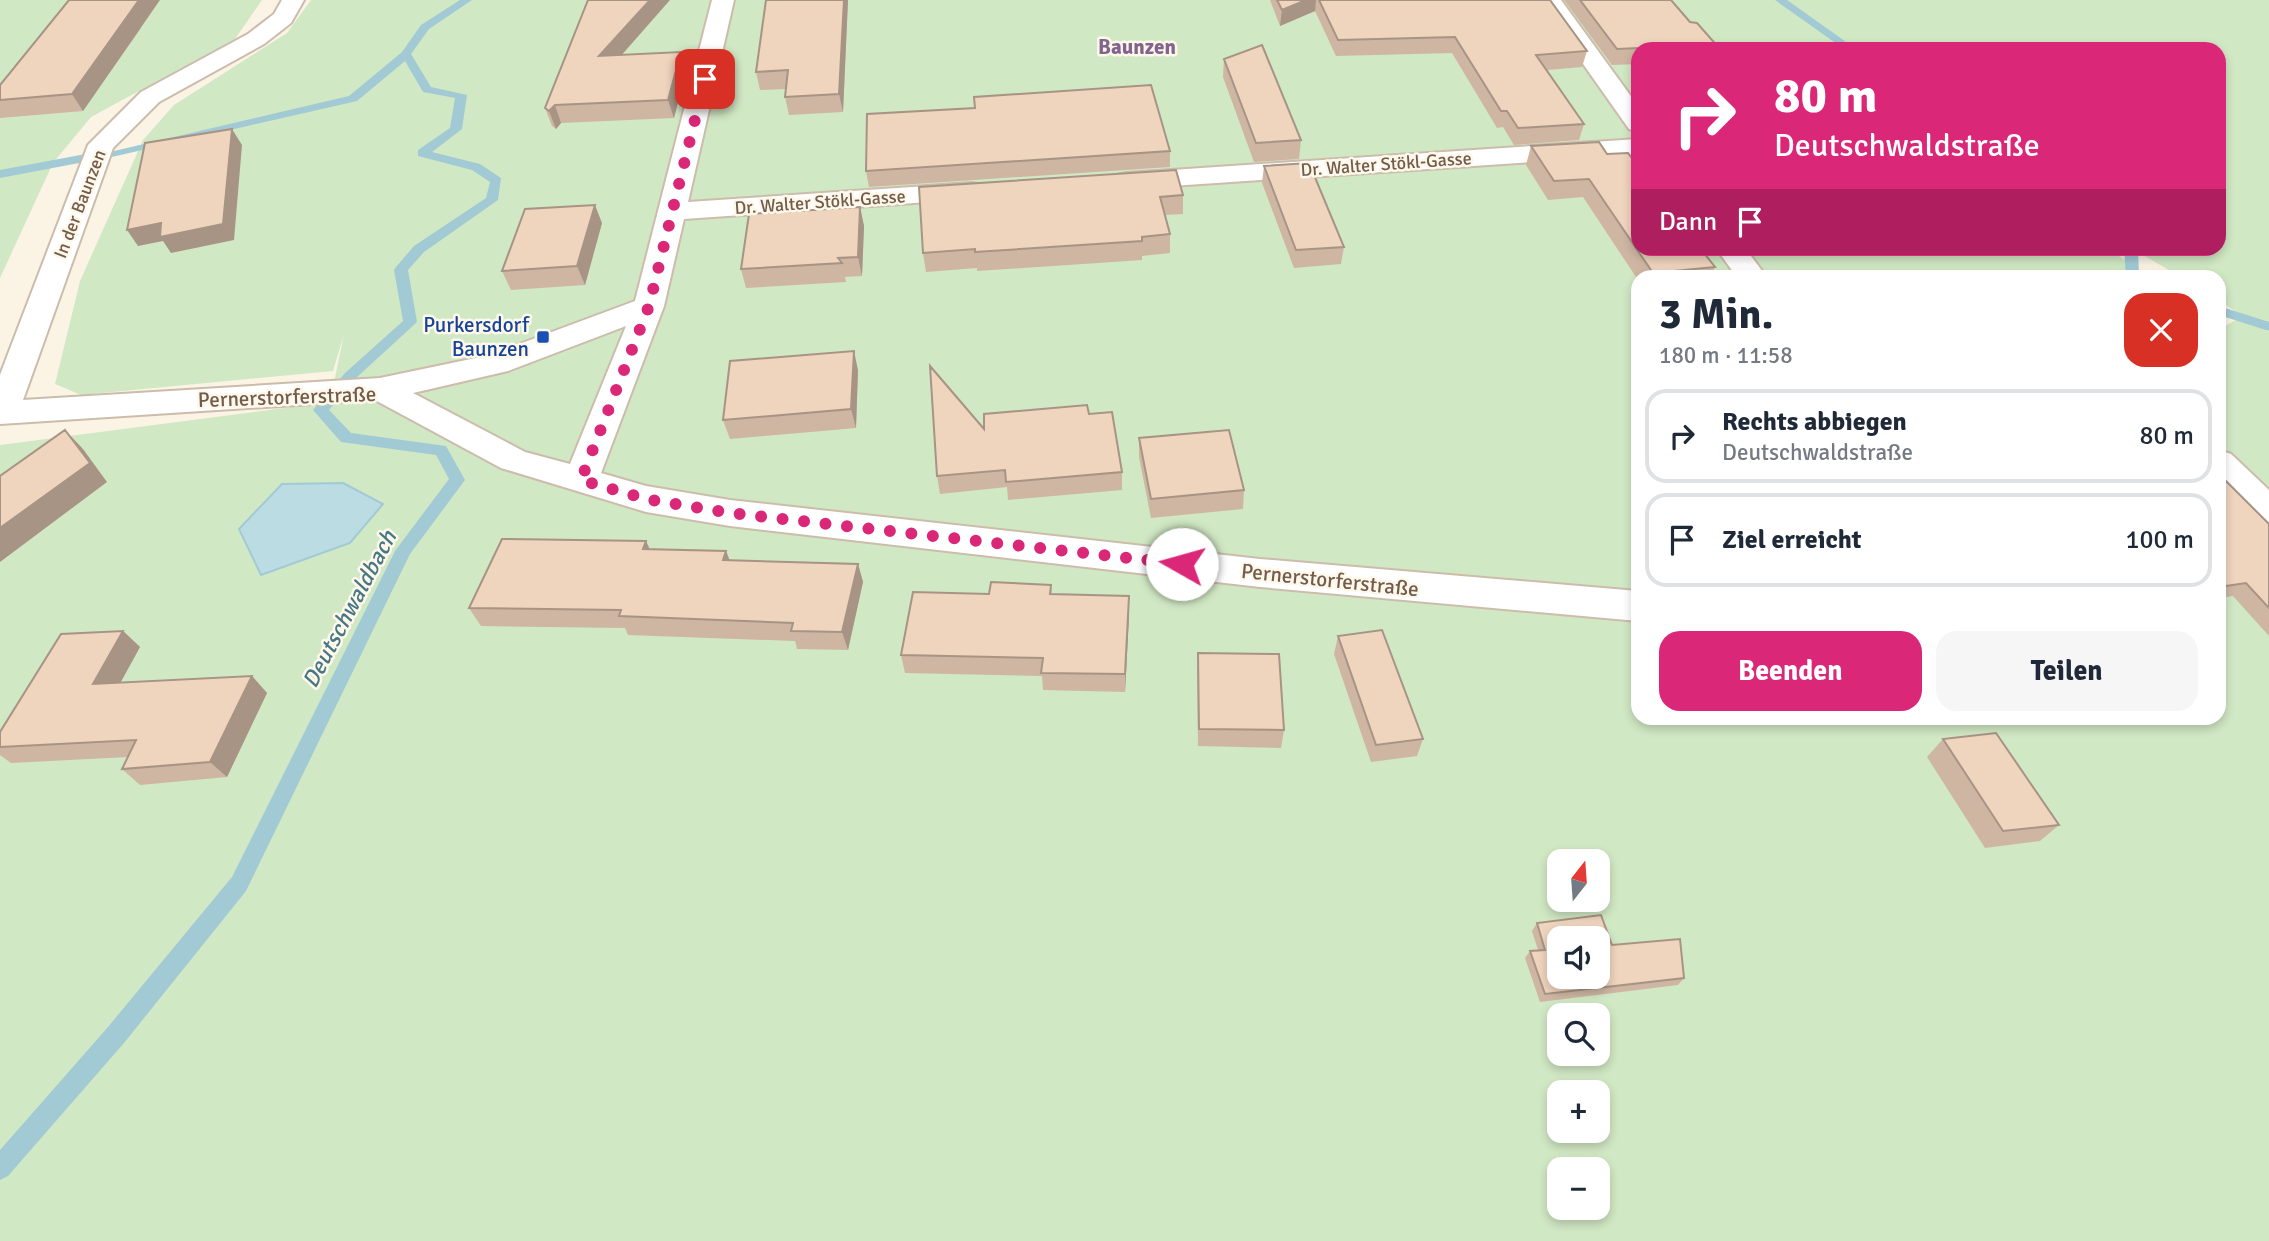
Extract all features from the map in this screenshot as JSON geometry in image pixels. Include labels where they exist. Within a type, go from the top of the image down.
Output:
[{"type":"street","name":"In der Baunzen","points":[[1,413],[101,145],[150,97],[256,39],[283,18],[293,0]]},
{"type":"street","points":[[581,480],[649,306],[723,0]]},
{"type":"street","points":[[1549,0],[1631,114]]},
{"type":"street","name":"Dr. Walter Stökl-Gasse","points":[[1100,183],[1631,147]]},
{"type":"street","name":"Dr. Walter Stökl-Gasse","points":[[673,211],[1004,189]]},
{"type":"street","points":[[380,389],[497,364],[649,306]]},
{"type":"street","points":[[458,430],[460,412],[497,364]]},
{"type":"street","name":"Pernerstorferstraße","points":[[1,413],[380,389],[458,430],[481,446],[513,460],[646,499],[730,513],[1274,575],[1631,605]]},
{"type":"street","points":[[2226,469],[2269,511]]},
{"type":"green space","points":[[0,0],[262,0],[235,39],[91,117],[53,163],[0,278]]},
{"type":"green space","points":[[311,0],[2269,0],[2269,329],[2252,321],[2269,332],[2269,1241],[0,1241],[0,445],[330,402],[344,334],[333,371],[81,395],[55,384],[80,281],[143,140],[174,105],[287,33]]},
{"type":"water","points":[[343,483],[383,504],[350,543],[261,575],[239,529],[282,484]]},
{"type":"building","points":[[69,0],[139,0],[72,94],[0,100],[0,85]]},
{"type":"building","points":[[588,0],[650,0],[599,56],[681,52],[668,100],[555,105],[549,111],[545,108]]},
{"type":"building","points":[[766,0],[844,0],[839,94],[785,97],[788,70],[756,72]]},
{"type":"building","points":[[1277,0],[1306,0],[1282,10]]},
{"type":"building","points":[[1319,0],[1550,0],[1587,51],[1536,55],[1584,124],[1518,128],[1507,111],[1501,111],[1455,37],[1338,40]]},
{"type":"building","points":[[1580,0],[1671,0],[1690,22],[1697,23],[1714,42],[1631,42],[1631,48],[1617,49]]},
{"type":"building","points":[[1262,45],[1301,140],[1256,143],[1224,59]]},
{"type":"building","points":[[1151,85],[1170,151],[866,171],[867,114],[975,108],[974,97]]},
{"type":"building","points":[[232,129],[223,224],[160,237],[161,223],[127,230],[145,143]]},
{"type":"building","points":[[1599,142],[1607,154],[1628,153],[1631,157],[1631,241],[1589,179],[1554,181],[1531,146]]},
{"type":"building","points":[[1309,163],[1344,247],[1296,250],[1264,166]]},
{"type":"building","points":[[1176,170],[1183,195],[1160,197],[1170,234],[1142,237],[1142,241],[923,253],[919,187]]},
{"type":"building","points":[[595,205],[577,266],[502,271],[525,209]]},
{"type":"building","points":[[860,207],[858,257],[838,258],[842,263],[741,269],[749,214]]},
{"type":"building","points":[[1641,256],[1706,256],[1715,267],[1684,270],[1651,270]]},
{"type":"building","points":[[854,351],[851,409],[723,420],[730,361]]},
{"type":"building","points":[[930,366],[984,429],[984,414],[1087,405],[1089,414],[1112,412],[1122,472],[1006,482],[1005,470],[937,476]]},
{"type":"building","points":[[65,430],[90,463],[0,528],[0,476]]},
{"type":"building","points":[[1229,430],[1244,490],[1151,499],[1139,438]]},
{"type":"building","points":[[2226,481],[2269,524],[2269,608],[2246,583],[2226,586]]},
{"type":"building","points":[[502,539],[646,541],[643,549],[726,551],[723,560],[858,564],[842,632],[791,631],[793,623],[619,616],[621,610],[469,608]]},
{"type":"building","points":[[991,582],[1051,585],[1050,594],[1129,596],[1125,674],[1041,673],[1043,658],[901,655],[913,592],[989,594]]},
{"type":"building","points":[[1382,630],[1423,739],[1376,745],[1338,636]]},
{"type":"building","points":[[123,631],[93,684],[252,676],[210,762],[122,769],[136,740],[0,747],[0,732],[61,634]]},
{"type":"building","points":[[1198,653],[1279,654],[1284,730],[1199,729]]},
{"type":"building","points":[[1996,733],[2059,825],[2003,831],[1943,739]]},
{"type":"building","points":[[1601,915],[1605,926],[1547,926],[1547,989],[1588,989],[1545,994],[1530,951],[1545,950],[1537,923]]},
{"type":"building","points":[[1680,939],[1684,978],[1610,987],[1610,940],[1612,945]]},
{"type":"waterway","name":"Deutschwaldbach","points":[[406,54],[425,27],[467,0]]},
{"type":"waterway","points":[[1780,0],[1841,42]]},
{"type":"waterway","name":"Deutschwaldbach","points":[[0,1168],[116,1035],[239,884],[403,551],[457,480],[441,450],[346,438],[321,410],[350,376],[410,322],[401,270],[419,249],[492,200],[497,181],[476,167],[422,153],[456,129],[461,95],[427,90],[406,54]]},
{"type":"waterway","points":[[103,155],[353,99],[406,54]]},
{"type":"waterway","points":[[0,174],[91,157]]},
{"type":"waterway","points":[[2132,256],[2133,270]]},
{"type":"waterway","points":[[2226,312],[2269,327]]},
{"type":"place","name":"Purkersdorf Baunzen","points":[[543,337]]},
{"type":"district","name":"Baunzen","points":[[1137,47]]},
{"type":"route","points":[[705,79],[649,306],[581,480],[646,499],[730,513],[1182,564]]}]
